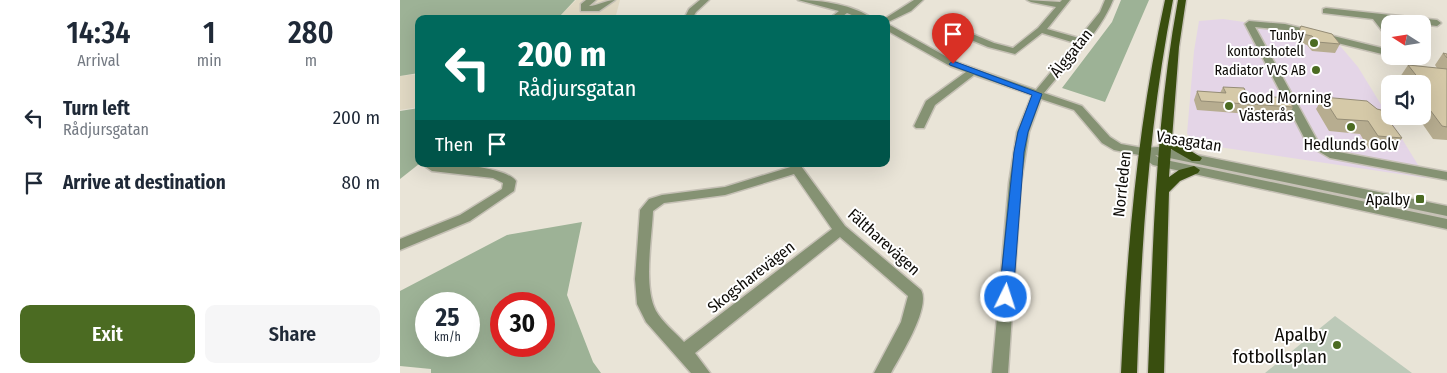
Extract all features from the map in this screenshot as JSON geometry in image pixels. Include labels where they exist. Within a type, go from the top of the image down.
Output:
[{"type":"main road","name":"Norrleden","points":[[1129,373],[1137,217],[1143,152],[1154,73],[1169,0]]},
{"type":"main road","points":[[1156,373],[1161,192],[1174,47],[1182,0]]},
{"type":"main road","points":[[1165,152],[1195,164]]},
{"type":"main road","points":[[1161,192],[1174,177],[1195,164]]},
{"type":"street","points":[[592,0],[585,4],[584,9],[596,9],[610,0]]},
{"type":"street","points":[[690,15],[704,0]]},
{"type":"street","points":[[802,0],[859,15]]},
{"type":"street","points":[[890,19],[908,10],[919,0]]},
{"type":"street","points":[[1031,0],[1064,2]]},
{"type":"street","name":"Älggatan","points":[[1000,373],[1015,183],[1023,132],[1038,94],[1104,12],[1109,0]]},
{"type":"street","points":[[960,32],[1010,51],[1015,51],[1041,30],[1064,2]]},
{"type":"street","points":[[839,15],[846,10]]},
{"type":"street","points":[[1326,11],[1437,23]]},
{"type":"street","points":[[1375,16],[1381,24]]},
{"type":"street","points":[[1381,51],[1284,27],[1249,24],[1312,142],[1317,146],[1330,154],[1447,176]]},
{"type":"street","name":"Vasagatan","points":[[890,28],[940,58],[972,72],[1078,108],[1106,140],[1118,147],[1143,152],[1157,162],[1165,152],[1195,164],[1447,224]]},
{"type":"street","points":[[1041,30],[1080,42]]},
{"type":"street","points":[[920,126],[930,103],[972,72]]},
{"type":"street","name":"Vasagatan","points":[[1195,164],[1447,211]]},
{"type":"street","points":[[400,245],[465,218],[508,191],[510,181],[495,174],[432,167]]},
{"type":"street","name":"Fältharevägen","points":[[702,373],[651,317],[645,304],[642,279],[647,210],[652,202],[663,198],[692,197],[720,192],[792,167]]},
{"type":"street","name":"Fältharevägen","points":[[796,167],[840,230],[916,294],[917,301],[882,373]]},
{"type":"street","name":"Skogsharevägen","points":[[684,352],[840,230]]},
{"type":"shaded area","points":[[576,0],[620,0],[616,15],[561,15]]},
{"type":"shaded area","points":[[1223,19],[1285,28],[1336,41],[1358,67],[1381,105],[1381,125],[1394,125],[1426,178],[1199,144],[1187,134],[1194,51],[1199,21]]},
{"type":"shaded area","points":[[415,74],[415,108],[400,110],[400,76]]},
{"type":"green space","points":[[400,0],[575,0],[561,15],[415,15],[415,74],[400,76]]},
{"type":"green space","points":[[1121,0],[1149,0],[1105,102],[1062,88],[1112,22]]},
{"type":"green space","points":[[415,109],[415,167],[400,179],[400,111]]},
{"type":"green space","points":[[582,222],[567,295],[593,362],[601,373],[431,373],[431,369],[400,366],[400,291],[507,235]]},
{"type":"green space","name":"Apalby fotbollsplan","points":[[1335,316],[1412,373],[1265,373]]},
{"type":"building","points":[[1301,26],[1332,34],[1340,44],[1317,42],[1312,36],[1298,33]]},
{"type":"building","points":[[1408,65],[1447,69],[1447,127],[1442,126],[1431,111],[1431,75],[1416,75]]},
{"type":"building","points":[[1223,87],[1244,88],[1247,95],[1287,98],[1293,107],[1201,101],[1197,91],[1226,93]]},
{"type":"building","points":[[1323,97],[1367,101],[1381,110],[1381,125],[1392,125],[1402,138],[1378,136],[1368,121],[1337,119]]},
{"type":"place","name":"Tunby kontorshotell","points":[[1314,43]]},
{"type":"place","name":"Radiator VVS AB","points":[[1316,70]]},
{"type":"place","name":"Good Morning Västerås","points":[[1229,106]]},
{"type":"place","name":"Hedlunds Golv","points":[[1351,127]]},
{"type":"place","name":"Apalby","points":[[1420,199]]},
{"type":"place","name":"Apalby fotbollsplan","points":[[1337,345]]},
{"type":"route","points":[[953,64],[1038,94],[1023,132],[1019,152],[1006,297]]}]
